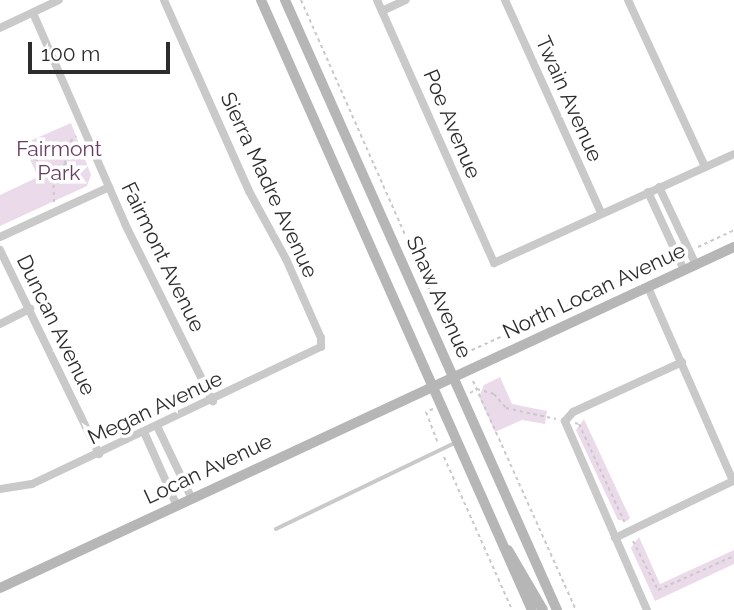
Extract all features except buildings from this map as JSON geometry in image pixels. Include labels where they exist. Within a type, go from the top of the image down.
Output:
[{"type":"main road","name":"Shaw Avenue","points":[[261,0],[532,610]]},
{"type":"main road","name":"Shaw Avenue","points":[[285,0],[557,610]]},
{"type":"main road","name":"North Locan Avenue","points":[[433,387],[734,247]]},
{"type":"main road","name":"Locan Avenue","points":[[0,588],[191,497],[433,387]]},
{"type":"main road","points":[[500,539],[521,567],[543,610]]},
{"type":"street","points":[[0,28],[59,0]]},
{"type":"street","name":"Sierra Madre Avenue","points":[[164,0],[238,167],[286,259],[321,338],[321,347]]},
{"type":"street","name":"Poe Avenue","points":[[377,0],[494,263],[601,213]]},
{"type":"street","points":[[382,11],[406,0]]},
{"type":"street","name":"Twain Avenue","points":[[505,0],[601,213]]},
{"type":"street","points":[[628,0],[705,167]]},
{"type":"street","name":"Fairmont Avenue","points":[[33,13],[109,187],[213,401]]},
{"type":"street","points":[[601,213],[734,154]]},
{"type":"street","points":[[0,237],[109,187]]},
{"type":"street","points":[[659,187],[696,265]]},
{"type":"street","points":[[648,192],[684,270]]},
{"type":"street","name":"Duncan Avenue","points":[[0,250],[99,454]]},
{"type":"street","points":[[615,538],[733,481],[648,287]]},
{"type":"street","points":[[0,324],[30,309]]},
{"type":"street","name":"Megan Avenue","points":[[0,489],[32,484],[213,401],[321,347]]},
{"type":"street","points":[[647,610],[565,421],[573,412],[682,362]]},
{"type":"street","points":[[157,426],[191,497]]},
{"type":"street","points":[[144,432],[176,504]]},
{"type":"lane","points":[[276,529],[457,442]]},
{"type":"lane","points":[[163,475],[177,468]]},
{"type":"path","points":[[301,0],[459,356],[670,259]]},
{"type":"path","points":[[60,152],[86,131]]},
{"type":"path","points":[[55,142],[65,164],[53,170],[44,175],[33,153],[55,142]]},
{"type":"path","points":[[53,170],[53,199],[58,210]]},
{"type":"path","points":[[697,247],[734,229]]},
{"type":"path","points":[[477,389],[576,610]]},
{"type":"path","points":[[462,396],[477,389],[498,396],[506,408],[579,424],[658,590],[734,556]]},
{"type":"path","points":[[440,406],[426,412],[512,610]]},
{"type":"green space","name":"Fairmont Park","points":[[71,123],[91,175],[87,186],[0,226],[0,195],[38,177],[23,144]]},
{"type":"green space","points":[[500,377],[512,404],[547,411],[545,424],[522,420],[495,432],[479,397],[484,385]]},
{"type":"green space","points":[[584,419],[630,518],[627,521],[618,520],[576,430]]},
{"type":"green space","points":[[639,537],[660,584],[734,550],[734,564],[655,601],[631,548]]}]
